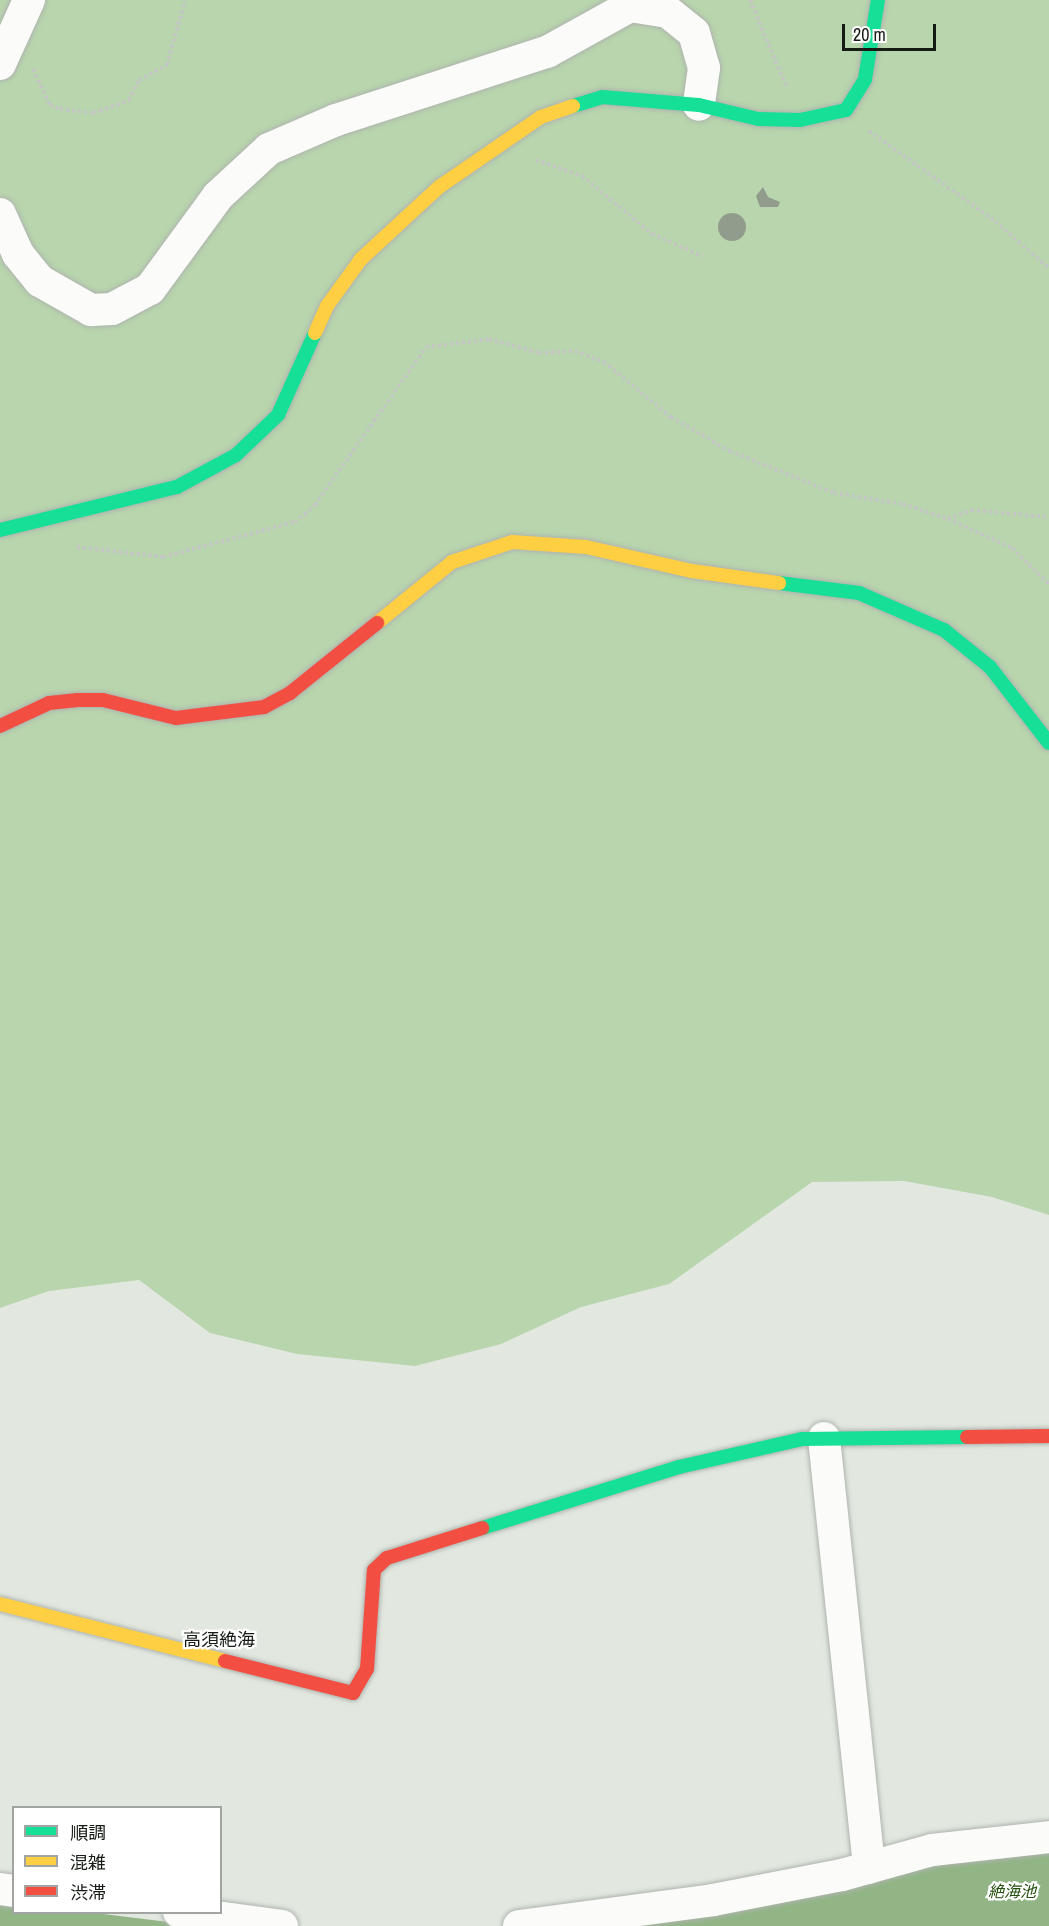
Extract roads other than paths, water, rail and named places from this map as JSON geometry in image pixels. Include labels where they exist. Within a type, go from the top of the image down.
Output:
[{"type":"street","points":[[0,64],[29,0]]},
{"type":"street","points":[[0,530],[177,487],[236,456],[278,415],[327,306],[361,259],[439,188],[541,117],[603,97],[699,105],[758,119],[800,120],[846,110],[865,79],[878,0]]},
{"type":"street","points":[[0,214],[18,254],[40,281],[91,310],[112,309],[150,289],[218,196],[269,149],[336,120],[547,52],[630,6],[668,12],[694,33],[704,68],[699,105]]},
{"type":"street","points":[[0,726],[48,703],[78,700],[103,700],[176,718],[264,707],[290,693],[452,562],[512,542],[586,546],[692,571],[859,593],[905,609],[944,630],[990,667],[1049,743]]},
{"type":"street","points":[[0,1604],[353,1692],[362,1684],[367,1669],[374,1570],[387,1558],[679,1467],[824,1438],[1049,1436]]},
{"type":"street","points":[[824,1438],[869,1868]]},
{"type":"street","points":[[519,1926],[713,1900],[869,1868],[932,1850],[1049,1837]]},
{"type":"street","points":[[195,1914],[282,1926]]},
{"type":"water","name":"絶海池","points":[[1049,1852],[1049,1926],[610,1926],[951,1863]]},
{"type":"water","points":[[0,1900],[12,1902],[12,1914],[103,1914],[201,1926],[0,1926]]},
{"type":"district","name":"高須絶海","points":[[219,1640]]}]
